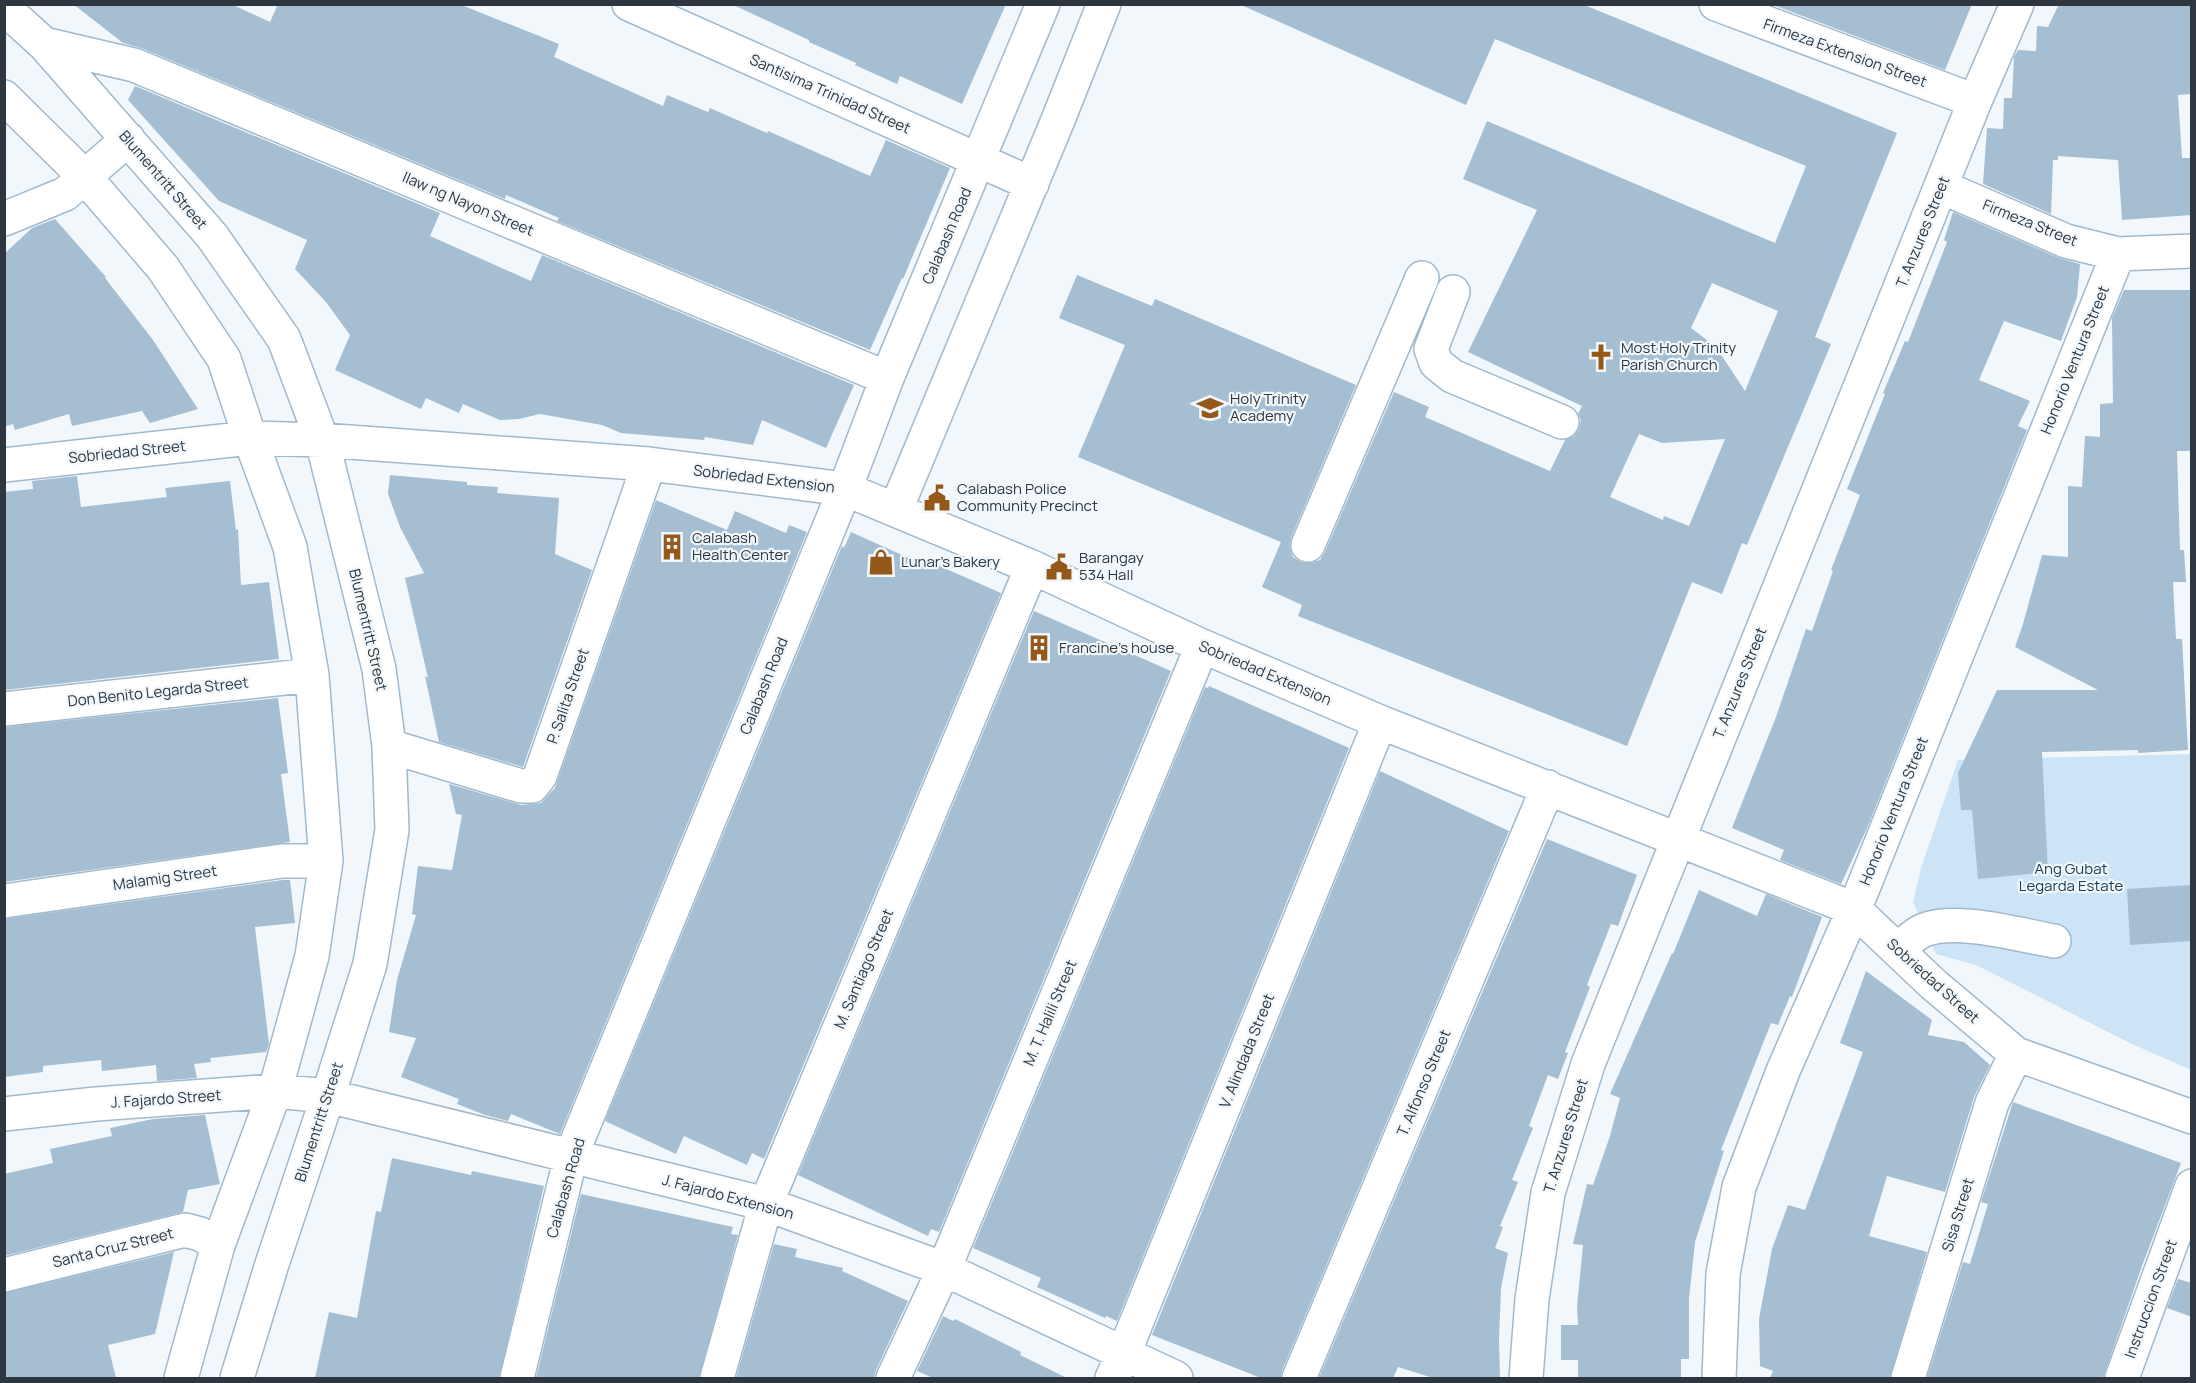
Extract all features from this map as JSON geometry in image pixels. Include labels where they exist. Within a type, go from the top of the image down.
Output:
[{"type":"street","name":"Santisima Trinidad Street","points":[[629,4],[1032,184]]},
{"type":"street","name":"Calabash Road","points":[[517,1378],[571,1156],[845,489],[887,378],[1043,4]]},
{"type":"street","points":[[896,509],[1032,184],[1104,4]]},
{"type":"street","name":"Firmeza Extension Street","points":[[1716,4],[1775,15],[1974,101]]},
{"type":"street","name":"T. Anzures Street","points":[[1526,1378],[1532,1299],[1548,1193],[1588,1064],[1676,840],[1942,187],[1974,101],[2017,4]]},
{"type":"street","name":"Blumentritt Street","points":[[4,8],[44,44],[212,236],[284,339],[322,440],[379,669],[389,746],[392,830],[370,964],[237,1378]]},
{"type":"street","name":"Ilaw ng Nayon Street","points":[[44,44],[134,65],[887,378]]},
{"type":"street","points":[[4,97],[85,177],[163,268],[224,359],[290,547],[312,675],[326,861],[312,956],[275,1091],[218,1245],[181,1378]]},
{"type":"street","points":[[4,219],[65,194],[128,139]]},
{"type":"street","name":"Firmeza Street","points":[[1942,187],[2066,241],[2118,254],[2192,251]]},
{"type":"street","name":"Honorio Ventura Street","points":[[1719,1378],[1723,1275],[1739,1187],[1783,1071],[1854,909],[2118,254]]},
{"type":"street","points":[[1308,545],[1422,278]]},
{"type":"street","points":[[1453,292],[1431,349],[1436,363],[1452,376],[1562,422]]},
{"type":"street","name":"Sobriedad Extension","points":[[250,438],[322,440],[649,464],[845,489],[1032,567],[1202,646],[1380,722],[1548,787],[1676,840]]},
{"type":"street","name":"Sobriedad Street","points":[[4,465],[250,438]]},
{"type":"street","name":"P. Salita Street","points":[[389,746],[521,786],[532,786],[540,776],[649,464]]},
{"type":"street","name":"M. Santiago Street","points":[[717,1378],[766,1204],[1032,567]]},
{"type":"street","name":"M. T. Halili Street","points":[[893,1378],[945,1269],[1202,646]]},
{"type":"street","name":"Don Benito Legarda Street","points":[[4,709],[312,675]]},
{"type":"street","name":"V. Alindada Street","points":[[1118,1366],[1380,722]]},
{"type":"street","name":"T. Alfonso Street","points":[[1299,1378],[1548,787]]},
{"type":"street","name":"Sobriedad Street","points":[[1676,840],[1854,909],[1933,984],[2016,1054],[2192,1117]]},
{"type":"street","name":"Malamig Street","points":[[4,901],[282,861],[326,861]]},
{"type":"street","points":[[1897,950],[1922,931],[1942,926],[1967,926],[2054,941]]},
{"type":"street","name":"Sisa Street","points":[[1908,1378],[1992,1103],[2016,1054]]},
{"type":"street","name":"J. Fajardo Street","points":[[4,1114],[96,1104],[275,1091],[328,1096]]},
{"type":"street","name":"J. Fajardo Extension","points":[[328,1096],[766,1204],[945,1269],[1118,1366],[1176,1378]]},
{"type":"street","name":"Instruccion Street","points":[[2122,1378],[2192,1186]]},
{"type":"street","name":"Santa Cruz Street","points":[[4,1275],[185,1230],[201,1234],[218,1245]]},
{"type":"green space","name":"Ang Gubat Legarda Estate","points":[[2191,754],[2191,1070],[2132,1044],[1976,965],[1936,954],[1913,902],[1921,868],[1958,760]]},
{"type":"building","points":[[73,4],[231,4],[270,22],[278,4],[459,4],[559,44],[554,57],[663,106],[667,95],[708,112],[710,108],[870,176],[886,140],[950,168],[870,350],[557,221],[559,218],[506,195],[505,199],[141,48],[123,43]]},
{"type":"building","points":[[731,4],[1006,4],[962,104],[900,76],[897,84]]},
{"type":"building","name":"Holy Trinity Academy","points":[[1239,4],[1582,4],[1897,133],[1815,337],[1831,344],[1747,545],[1742,543],[1722,594],[1692,582],[1627,746],[1298,616],[1302,605],[1262,587],[1281,542],[1078,457],[1125,345],[1059,318],[1077,275],[1152,306],[1155,299],[1356,385],[1291,538],[1290,548],[1293,557],[1301,562],[1311,563],[1320,560],[1325,552],[1394,392],[1429,407],[1425,417],[1550,471],[1565,440],[1574,436],[1579,429],[1581,420],[1578,414],[1582,406],[1468,352],[1537,210],[1463,179],[1487,121],[1775,243],[1806,166],[1495,39],[1466,105]],"holes":[[[1712,283],[1778,311],[1745,391],[1716,347],[1691,328]],[[1639,434],[1662,443],[1725,439],[1689,526],[1664,516],[1663,520],[1610,497]]]},
{"type":"building","points":[[1771,4],[1972,4],[1945,70]]},
{"type":"building","points":[[2059,4],[2192,4],[2192,94],[2178,95],[2182,158],[2192,158],[2192,215],[2122,220],[2118,160],[2058,156],[2058,160],[2053,160],[2051,214],[1983,184],[1987,128],[2003,129],[2004,98],[2012,98],[2014,57],[2018,50],[2036,51],[2037,26],[2048,27]]},
{"type":"building","points":[[135,86],[440,213],[430,236],[531,281],[542,255],[854,385],[826,448],[762,420],[753,445],[705,437],[704,440],[621,433],[602,425],[540,414],[519,419],[500,420],[463,404],[459,413],[426,398],[421,409],[335,370],[350,335],[326,302],[295,269],[307,240],[219,201],[128,100]]},
{"type":"building","points":[[1953,212],[2059,258],[2080,264],[2077,297],[2061,341],[2004,321],[1979,380],[2030,401],[2018,426],[2027,430],[1868,826],[1841,884],[1780,860],[1784,850],[1732,828],[1776,717],[1806,629],[1812,631],[1833,571],[1831,570],[1860,495],[1847,489],[1885,394],[1883,393],[1905,341],[1908,342],[1947,242],[1944,240]]},
{"type":"building","points":[[55,219],[106,277],[153,340],[198,409],[150,423],[142,411],[72,426],[69,414],[15,430],[13,424],[4,427],[4,254],[32,228]]},
{"type":"building","points":[[2124,290],[2192,290],[2192,451],[2177,451],[2180,550],[2184,550],[2186,582],[2173,582],[2176,639],[2182,639],[2188,750],[2138,753],[2138,750],[2042,752],[2048,872],[1978,879],[1972,810],[1961,810],[1958,773],[1997,690],[2098,690],[2015,647],[2042,555],[2068,557],[2068,486],[2082,487],[2085,436],[2100,437],[2100,404],[2113,403],[2112,318]]},
{"type":"building","points":[[390,475],[467,482],[467,485],[498,487],[497,493],[559,498],[555,554],[592,570],[523,767],[439,742],[425,676],[428,678],[405,578],[424,573],[400,527],[388,494]]},
{"type":"building","points":[[77,476],[81,507],[167,497],[165,488],[230,481],[236,530],[238,529],[241,585],[269,582],[279,659],[4,690],[4,492],[33,489],[32,481]]},
{"type":"building","points":[[656,500],[727,530],[735,511],[786,533],[789,525],[807,532],[560,1134],[511,1114],[508,1121],[485,1115],[457,1104],[459,1099],[401,1077],[416,1038],[389,1032],[397,980],[416,915],[412,914],[418,866],[452,870],[462,815],[456,814],[449,784],[521,805],[541,803],[555,788]]},
{"type":"building","points":[[851,532],[933,569],[935,564],[1001,593],[764,1159],[752,1153],[747,1165],[684,1136],[676,1154],[605,1121],[842,546],[844,548]]},
{"type":"building","points":[[1034,611],[1171,671],[939,1232],[931,1229],[928,1236],[798,1175]]},
{"type":"building","points":[[1209,686],[1349,748],[1117,1321],[1106,1316],[1105,1318],[1037,1287],[1041,1278],[973,1248],[1205,687]]},
{"type":"building","points":[[278,698],[288,773],[281,774],[290,842],[4,882],[4,727]]},
{"type":"building","points":[[1380,771],[1509,831],[1281,1378],[1261,1378],[1152,1335]]},
{"type":"building","points":[[1547,839],[1637,875],[1618,926],[1611,924],[1587,985],[1590,987],[1565,1052],[1568,1053],[1558,1079],[1548,1075],[1529,1126],[1533,1128],[1512,1180],[1518,1182],[1500,1226],[1503,1227],[1495,1248],[1508,1253],[1501,1288],[1500,1378],[1433,1378],[1398,1367],[1393,1378],[1319,1378]]},
{"type":"building","points":[[290,880],[295,923],[255,927],[269,1044],[266,1052],[210,1058],[211,1062],[194,1064],[197,1078],[157,1081],[156,1065],[102,1071],[101,1060],[43,1066],[43,1072],[4,1077],[4,919]]},
{"type":"building","points":[[2192,885],[2192,941],[2130,945],[2127,889]]},
{"type":"building","points":[[1699,890],[1757,916],[1766,894],[1822,917],[1792,997],[1790,996],[1778,1025],[1771,1023],[1721,1150],[1724,1151],[1695,1242],[1689,1299],[1689,1359],[1681,1359],[1681,1378],[1578,1378],[1578,1360],[1561,1360],[1561,1325],[1578,1325],[1577,1306],[1583,1245],[1573,1244],[1587,1184],[1593,1185],[1620,1098],[1610,1094]]},
{"type":"building","points":[[1866,971],[1932,1020],[1928,1035],[1964,1042],[1990,1065],[1974,1097],[1945,1192],[1887,1176],[1869,1236],[1927,1252],[1890,1378],[1770,1378],[1773,1371],[1760,1366],[1759,1319],[1772,1249],[1788,1205],[1805,1210],[1863,1052],[1840,1043]]},
{"type":"building","points":[[2013,1102],[2181,1163],[2103,1378],[1927,1378],[1963,1262],[1970,1264],[1988,1204],[1981,1202]]},
{"type":"building","points":[[205,1115],[220,1184],[188,1190],[183,1212],[4,1256],[4,1174],[53,1163],[50,1149],[112,1136],[110,1128],[153,1119]]},
{"type":"building","points":[[392,1158],[471,1175],[472,1171],[544,1186],[499,1378],[315,1378],[329,1312],[357,1318],[376,1211],[381,1212]]},
{"type":"building","points":[[581,1194],[733,1227],[731,1234],[738,1235],[699,1378],[536,1378]]},
{"type":"building","points":[[774,1244],[797,1249],[795,1257],[843,1268],[842,1271],[908,1301],[874,1378],[736,1378]]},
{"type":"building","points":[[174,1252],[155,1334],[108,1345],[116,1378],[4,1378],[4,1293]]},
{"type":"building","points":[[2178,1279],[2192,1283],[2192,1317],[2167,1308]]},
{"type":"building","points":[[943,1316],[953,1321],[955,1319],[1021,1352],[1020,1355],[1067,1378],[933,1378],[917,1371]]},
{"type":"place","name":"Most Holy Trinity Parish Church","points":[[1601,357]]},
{"type":"place","name":"Holy Trinity Academy","points":[[1210,408]]},
{"type":"place","name":"Calabash Police Community Precinct","points":[[937,498]]},
{"type":"place","name":"Calabash Health Center","points":[[672,547]]},
{"type":"place","name":"Lunar's Bakery","points":[[881,562]]},
{"type":"place","name":"Barangay 534 Hall","points":[[1059,567]]},
{"type":"place","name":"Francine's house","points":[[1039,648]]}]
